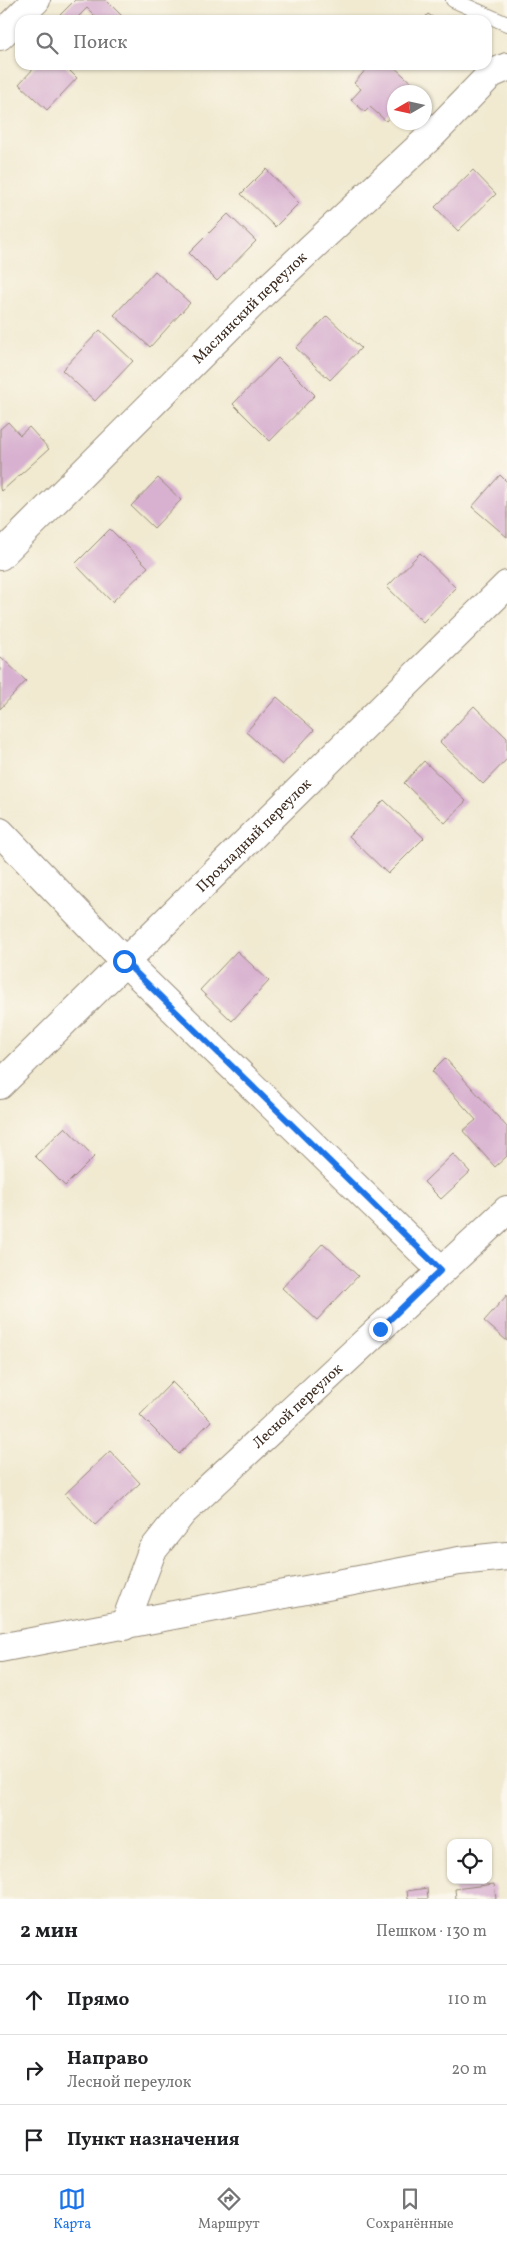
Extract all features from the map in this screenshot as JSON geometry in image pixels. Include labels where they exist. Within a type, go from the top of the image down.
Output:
[{"type":"street","points":[[21,15],[36,0]]},
{"type":"street","points":[[0,36],[15,21]]},
{"type":"street","name":"Маслянский переулок","points":[[0,556],[262,294],[434,133],[491,74],[507,67]]},
{"type":"street","name":"Прохладный переулок","points":[[0,1085],[507,586]]},
{"type":"street","points":[[0,832],[124,961],[441,1270]]},
{"type":"street","name":"Лесной переулок","points":[[124,1626],[152,1551],[183,1512],[250,1452],[441,1270],[507,1210]]},
{"type":"street","points":[[0,1648],[459,1561],[507,1556]]},
{"type":"lane","points":[[453,0],[487,15]]},
{"type":"lane","points":[[492,17],[507,24]]},
{"type":"building","points":[[75,0],[106,0],[121,15],[94,15],[87,8],[80,15],[60,15]]},
{"type":"building","points":[[32,70],[69,70],[77,78],[47,110],[19,84]]},
{"type":"building","points":[[366,70],[397,70],[414,85],[387,85],[386,121],[370,107],[365,112],[351,100],[361,89],[354,83]]},
{"type":"building","points":[[266,169],[299,203],[275,227],[241,194]]},
{"type":"building","points":[[473,170],[496,194],[458,231],[435,207]]},
{"type":"building","points":[[228,214],[256,241],[217,281],[189,253]]},
{"type":"building","points":[[155,271],[190,303],[150,347],[114,315]]},
{"type":"building","points":[[327,316],[361,348],[330,380],[296,348]]},
{"type":"building","points":[[100,330],[133,361],[95,401],[62,370]]},
{"type":"building","points":[[278,358],[315,395],[270,441],[233,404]]},
{"type":"building","points":[[8,422],[20,435],[29,427],[49,449],[2,491],[0,489],[0,429]]},
{"type":"building","points":[[500,475],[507,482],[507,537],[472,507]]},
{"type":"building","points":[[158,478],[181,500],[154,528],[131,506]]},
{"type":"building","points":[[110,529],[148,567],[112,602],[75,564]]},
{"type":"building","points":[[420,553],[456,588],[423,622],[387,587]]},
{"type":"building","points":[[0,656],[26,681],[0,709]]},
{"type":"building","points":[[277,697],[314,730],[282,765],[246,732]]},
{"type":"building","points":[[474,706],[507,738],[507,759],[483,784],[440,742]]},
{"type":"building","points":[[424,761],[466,801],[445,823],[404,783]]},
{"type":"building","points":[[384,800],[424,838],[388,874],[349,836]]},
{"type":"building","points":[[237,951],[269,981],[232,1021],[200,990]]},
{"type":"building","points":[[445,1058],[507,1127],[507,1156],[495,1167],[463,1131],[476,1120],[432,1071]]},
{"type":"building","points":[[65,1127],[94,1157],[65,1186],[35,1156]]},
{"type":"building","points":[[453,1154],[470,1172],[441,1199],[424,1182]]},
{"type":"building","points":[[323,1243],[358,1276],[317,1320],[282,1288]]},
{"type":"building","points":[[507,1295],[507,1341],[484,1321]]},
{"type":"building","points":[[172,1382],[211,1421],[179,1454],[140,1415]]},
{"type":"building","points":[[110,1451],[140,1483],[95,1525],[65,1494]]},
{"type":"building","points":[[494,1884],[496,1899],[456,1899],[455,1889]]},
{"type":"building","points":[[427,1888],[428,1899],[408,1899],[407,1891]]},
{"type":"route","points":[[124,961],[441,1270],[380,1329]]}]
